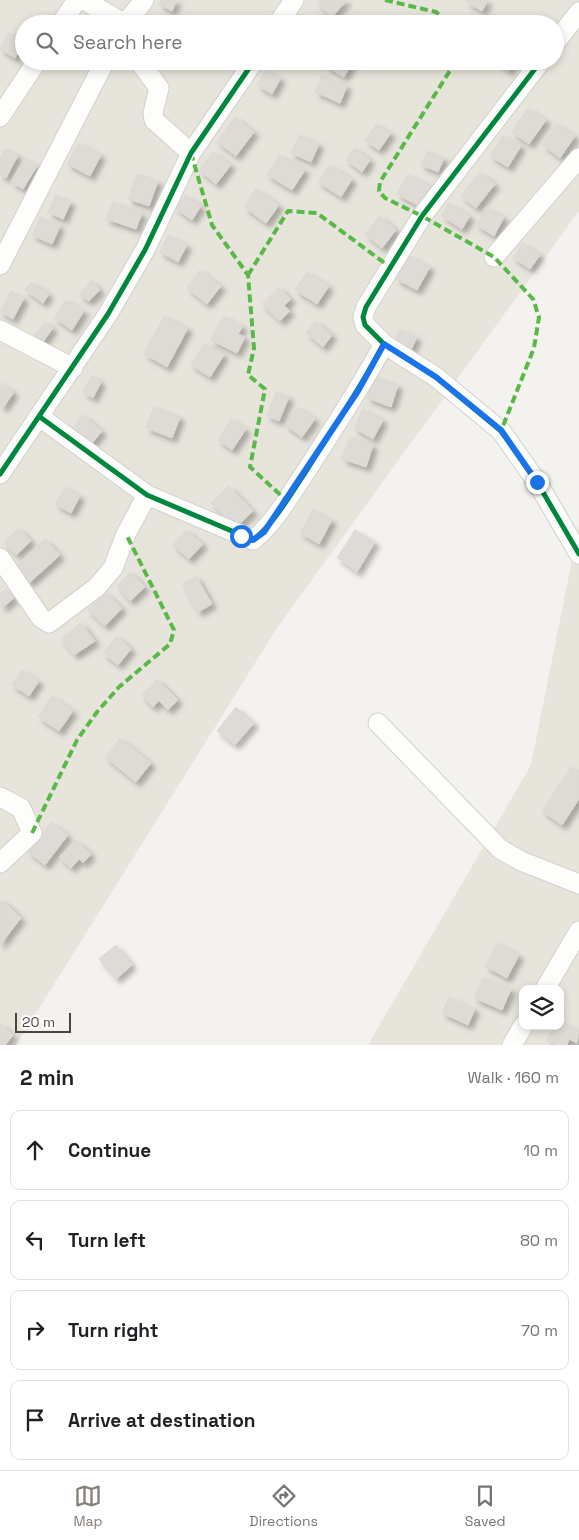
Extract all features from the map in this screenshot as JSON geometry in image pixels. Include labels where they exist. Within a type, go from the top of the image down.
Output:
[{"type":"street","points":[[67,15],[77,0]]},
{"type":"street","points":[[84,0],[110,15]]},
{"type":"street","points":[[132,15],[144,0]]},
{"type":"street","points":[[284,15],[294,0]]},
{"type":"street","points":[[564,31],[579,12]]},
{"type":"street","points":[[0,118],[31,70]]},
{"type":"street","points":[[0,265],[100,70]]},
{"type":"street","points":[[146,70],[160,88],[153,113],[154,120],[191,153]]},
{"type":"street","points":[[0,474],[73,368],[145,250],[191,153],[248,70]]},
{"type":"street","points":[[534,70],[422,216],[366,307],[363,317],[365,325],[384,344],[436,377],[501,430],[537,482],[579,554]]},
{"type":"street","points":[[494,257],[579,158]]},
{"type":"street","points":[[0,330],[73,368]]},
{"type":"street","points":[[40,417],[147,495],[253,540],[264,532],[286,500],[358,391],[384,344]]},
{"type":"street","points":[[0,558],[41,618],[49,623],[97,587],[113,568],[126,534],[147,495]]},
{"type":"street","points":[[378,723],[500,849],[521,861],[579,884]]},
{"type":"street","points":[[0,797],[21,808],[32,833],[0,863]]},
{"type":"street","points":[[547,985],[579,931]]},
{"type":"street","points":[[512,1045],[521,1030]]},
{"type":"shaded area","points":[[0,0],[579,0],[579,211],[277,628],[16,1045],[0,1045]]},
{"type":"shaded area","points":[[579,525],[579,1045],[368,1045],[531,765]]},
{"type":"building","points":[[161,0],[177,0],[172,11],[159,4]]},
{"type":"building","points":[[320,0],[347,0],[334,15],[330,15],[317,3]]},
{"type":"building","points":[[467,0],[488,0],[482,11],[466,2]]},
{"type":"building","points":[[9,32],[15,36],[15,58],[0,49]]},
{"type":"building","points":[[266,70],[281,78],[272,94],[257,85]]},
{"type":"building","points":[[332,70],[348,70],[344,77]]},
{"type":"building","points":[[322,75],[347,86],[340,103],[315,92]]},
{"type":"building","points":[[528,108],[546,120],[529,144],[512,132]]},
{"type":"building","points":[[235,117],[254,132],[236,156],[217,142]]},
{"type":"building","points":[[376,124],[391,133],[379,150],[365,141]]},
{"type":"building","points":[[557,124],[575,136],[560,158],[543,145]]},
{"type":"building","points":[[299,135],[319,144],[311,162],[291,153]]},
{"type":"building","points":[[503,135],[521,146],[508,167],[490,156]]},
{"type":"building","points":[[79,143],[101,155],[90,176],[67,164]]},
{"type":"building","points":[[355,148],[370,160],[362,172],[346,160]]},
{"type":"building","points":[[5,149],[18,155],[6,178],[0,175],[0,159]]},
{"type":"building","points":[[427,151],[444,158],[438,172],[421,165]]},
{"type":"building","points":[[213,152],[231,165],[216,184],[199,170]]},
{"type":"building","points":[[280,155],[305,170],[292,190],[267,175]]},
{"type":"building","points":[[25,158],[37,166],[23,189],[11,182]]},
{"type":"building","points":[[330,165],[352,179],[341,197],[318,182]]},
{"type":"building","points":[[480,172],[495,184],[476,208],[461,196]]},
{"type":"building","points":[[137,174],[158,181],[149,206],[128,199]]},
{"type":"building","points":[[408,174],[430,186],[419,206],[397,194]]},
{"type":"building","points":[[256,189],[279,205],[266,223],[244,207]]},
{"type":"building","points":[[56,195],[71,202],[63,219],[48,212]]},
{"type":"building","points":[[185,195],[201,206],[192,220],[175,208]]},
{"type":"building","points":[[112,202],[142,213],[136,229],[106,219]]},
{"type":"building","points":[[449,203],[470,216],[462,229],[442,216]]},
{"type":"building","points":[[486,207],[504,217],[494,236],[476,225]]},
{"type":"building","points":[[380,216],[396,230],[382,248],[365,234]]},
{"type":"building","points":[[40,217],[60,226],[52,244],[32,235]]},
{"type":"building","points":[[168,235],[187,245],[178,262],[160,252]]},
{"type":"building","points":[[523,243],[540,255],[530,269],[513,258]]},
{"type":"building","points":[[408,255],[430,267],[417,290],[396,279]]},
{"type":"building","points":[[200,270],[221,286],[207,304],[187,288]]},
{"type":"building","points":[[307,272],[329,286],[317,304],[295,290]]},
{"type":"building","points":[[91,280],[100,290],[89,301],[79,295]]},
{"type":"building","points":[[31,282],[49,294],[43,303],[25,290]]},
{"type":"building","points":[[279,287],[291,299],[284,306],[290,311],[280,321],[262,304]]},
{"type":"building","points":[[11,291],[24,298],[13,319],[0,312]]},
{"type":"building","points":[[66,300],[84,311],[72,330],[54,318]]},
{"type":"building","points":[[164,316],[188,328],[167,367],[144,354]]},
{"type":"building","points":[[223,316],[243,326],[238,334],[245,337],[237,353],[211,340]]},
{"type":"building","points":[[316,321],[332,335],[323,347],[306,333]]},
{"type":"building","points":[[45,322],[53,328],[40,346],[31,339]]},
{"type":"building","points":[[400,330],[417,337],[410,352],[393,344]]},
{"type":"building","points":[[205,343],[224,355],[210,377],[191,365]]},
{"type":"building","points":[[92,375],[101,382],[93,398],[83,392]]},
{"type":"building","points":[[374,377],[398,385],[391,407],[367,398]]},
{"type":"building","points":[[1,383],[14,392],[3,408],[0,405]]},
{"type":"building","points":[[276,392],[289,397],[279,421],[267,416]]},
{"type":"building","points":[[154,407],[180,417],[172,438],[146,428]]},
{"type":"building","points":[[298,407],[315,419],[302,437],[285,425]]},
{"type":"building","points":[[363,409],[383,420],[373,439],[354,428]]},
{"type":"building","points":[[83,415],[102,431],[89,447],[70,431]]},
{"type":"building","points":[[231,419],[246,429],[232,450],[218,440]]},
{"type":"building","points":[[350,437],[373,445],[366,467],[342,459]]},
{"type":"building","points":[[229,486],[253,511],[235,528],[211,503]]},
{"type":"building","points":[[65,487],[80,496],[71,513],[55,504]]},
{"type":"building","points":[[313,510],[332,520],[319,544],[300,533]]},
{"type":"building","points":[[19,528],[31,541],[16,555],[4,542]]},
{"type":"building","points":[[186,530],[203,544],[189,559],[173,545]]},
{"type":"building","points":[[355,530],[375,542],[357,572],[337,558]]},
{"type":"building","points":[[45,539],[60,555],[29,583],[15,567]]},
{"type":"building","points":[[131,572],[145,587],[130,601],[117,586]]},
{"type":"building","points":[[196,576],[212,604],[198,612],[182,584]]},
{"type":"building","points":[[6,589],[14,598],[2,608],[0,594]]},
{"type":"building","points":[[105,592],[122,608],[105,626],[88,610]]},
{"type":"building","points":[[81,623],[95,641],[74,655],[61,639]]},
{"type":"building","points":[[117,636],[131,649],[118,665],[103,653]]},
{"type":"building","points":[[22,670],[39,681],[29,696],[12,685]]},
{"type":"building","points":[[157,679],[178,700],[168,710],[159,701],[153,707],[141,695]]},
{"type":"building","points":[[52,696],[73,711],[59,731],[38,717]]},
{"type":"building","points":[[236,707],[254,723],[235,745],[217,731]]},
{"type":"building","points":[[120,738],[151,763],[136,782],[105,757]]},
{"type":"building","points":[[571,767],[579,772],[579,799],[562,825],[542,811]]},
{"type":"building","points":[[51,822],[68,835],[45,865],[28,852]]},
{"type":"building","points":[[76,840],[91,854],[83,863],[79,859],[71,868],[59,857]]},
{"type":"building","points":[[3,900],[21,918],[0,945],[0,903]]},
{"type":"building","points":[[498,943],[519,955],[507,978],[485,966]]},
{"type":"building","points":[[116,945],[132,965],[116,979],[99,959]]},
{"type":"building","points":[[483,977],[511,989],[502,1010],[474,998]]},
{"type":"building","points":[[449,997],[475,1009],[468,1025],[442,1013]]},
{"type":"building","points":[[0,1023],[13,1035],[5,1045],[0,1045]]},
{"type":"building","points":[[564,1023],[579,1030],[577,1043],[569,1039],[567,1045],[556,1045],[547,1041],[552,1030],[564,1030]]},
{"type":"marked path","points":[[385,0],[436,12],[440,15]]},
{"type":"marked path","points":[[450,70],[380,182],[379,191],[385,198],[422,216],[494,257],[533,299],[539,317],[534,348],[501,431]]},
{"type":"marked path","points":[[191,153],[212,225],[248,275],[254,348],[248,375],[265,389],[250,467],[286,500]]},
{"type":"marked path","points":[[248,275],[288,211],[317,213],[390,267]]},
{"type":"marked path","points":[[32,833],[77,740],[97,712],[119,687],[170,644],[174,630],[126,534]]},
{"type":"cycle path","points":[[0,474],[108,314],[145,250],[191,153],[248,70]]},
{"type":"cycle path","points":[[534,70],[422,216],[366,307],[363,317],[365,325],[384,344],[436,377],[501,431],[537,482],[579,554]]},
{"type":"cycle path","points":[[40,417],[147,495],[253,540],[268,526],[287,500],[356,393],[384,344]]},
{"type":"route","points":[[241,536],[253,540],[264,532],[358,391],[384,344],[436,377],[501,430],[537,482]]}]
